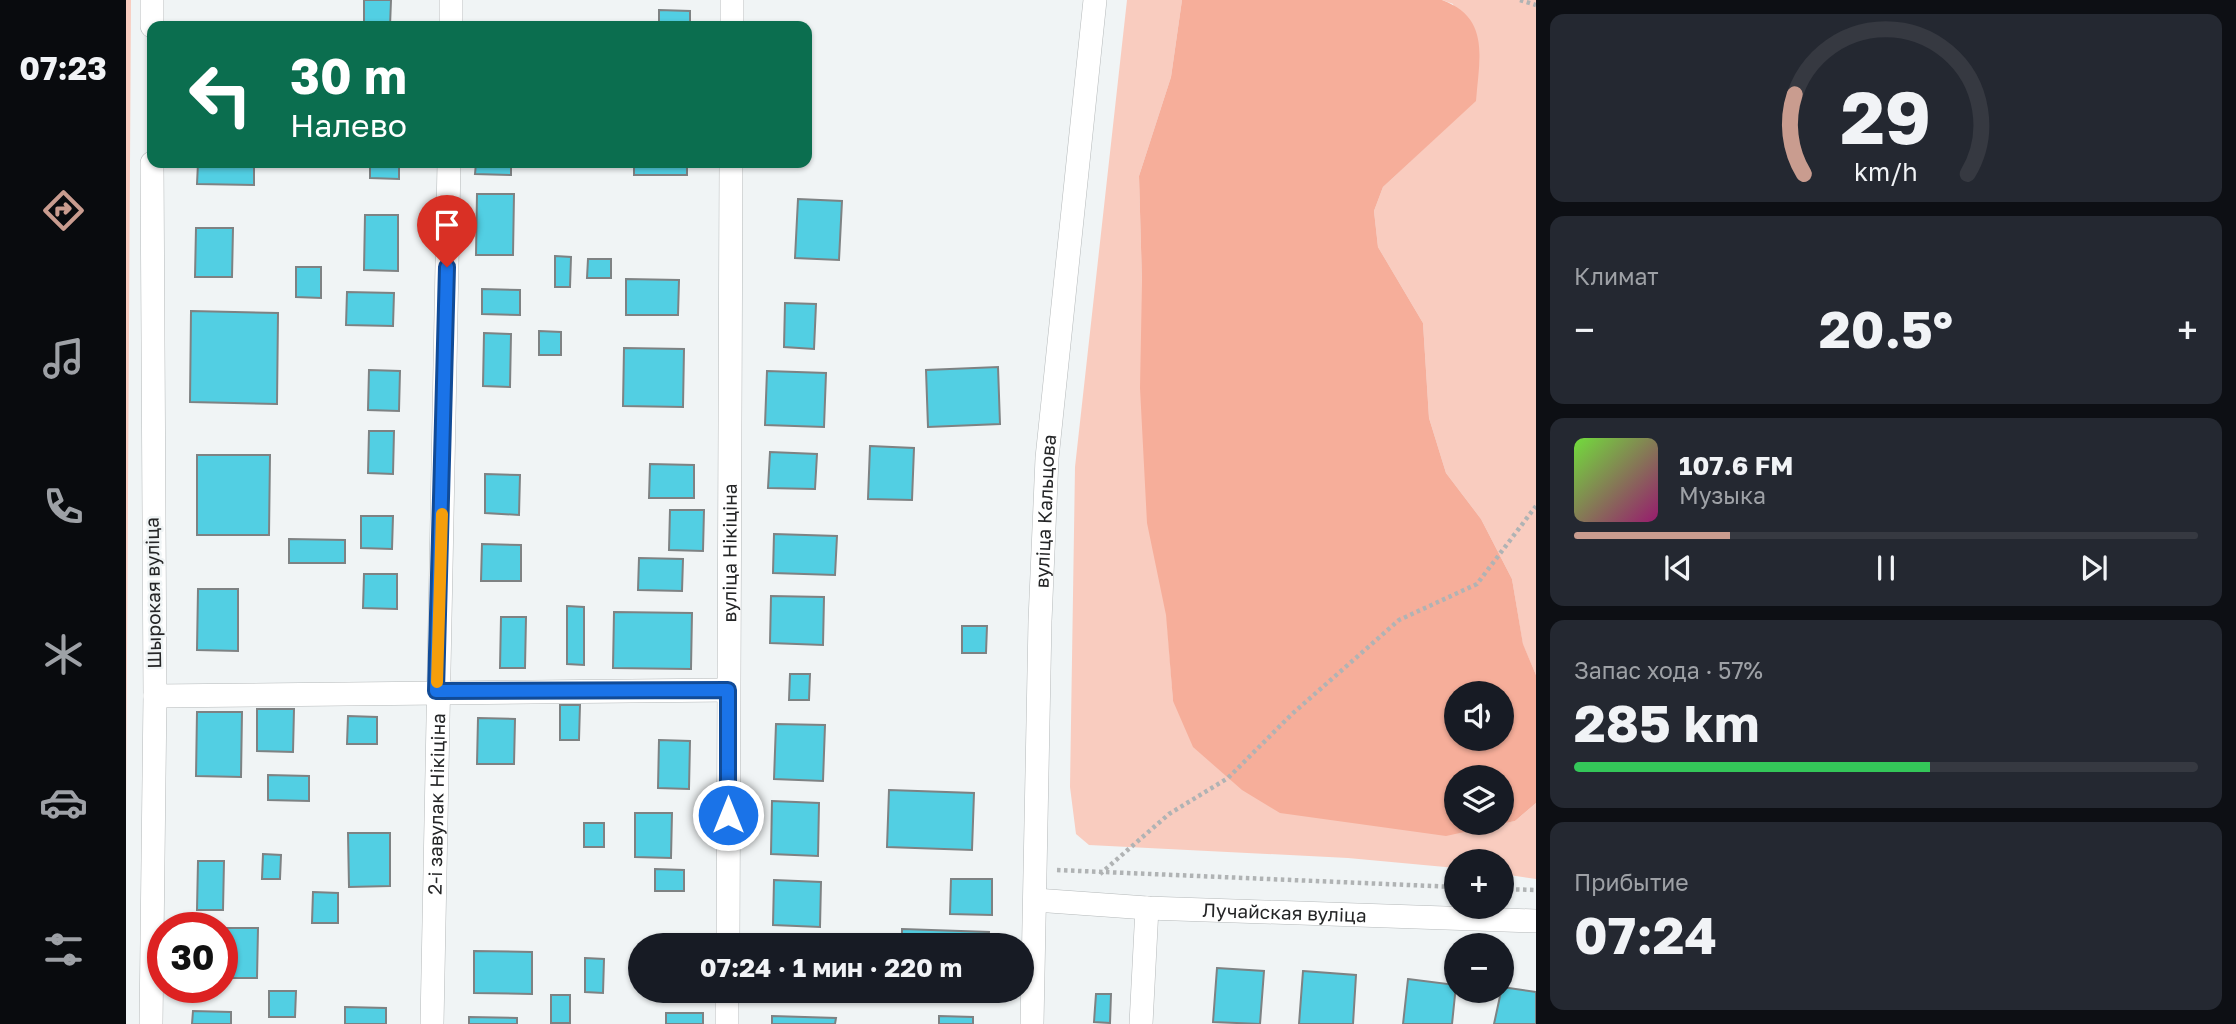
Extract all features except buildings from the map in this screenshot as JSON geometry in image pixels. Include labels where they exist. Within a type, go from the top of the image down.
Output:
[{"type":"street","points":[[152,0],[152,21]]},
{"type":"street","points":[[451,0],[451,21]]},
{"type":"street","points":[[732,0],[732,21]]},
{"type":"street","name":"вуліца Кальцова","points":[[1032,1024],[1047,458],[1095,0]]},
{"type":"street","name":"Шырокая вуліца","points":[[151,1024],[155,696],[152,168]]},
{"type":"street","name":"2-і завулак Нікіціна","points":[[432,1024],[436,691],[445,424],[449,168]]},
{"type":"street","name":"вуліца Нікіціна","points":[[727,933],[731,168]]},
{"type":"street","points":[[155,696],[728,690]]},
{"type":"street","name":"Лучайская вуліца","points":[[1035,900],[1147,908],[1536,921]]},
{"type":"street","points":[[1141,1024],[1147,908]]},
{"type":"street","points":[[727,1003],[727,1024]]},
{"type":"path","points":[[1520,0],[1536,5]]},
{"type":"path","points":[[1100,874],[1169,814],[1228,778],[1292,714],[1399,620],[1477,584],[1536,506]]},
{"type":"path","points":[[1035,868],[1100,874],[1444,887]]},
{"type":"path","points":[[1514,890],[1536,891]]},
{"type":"shaded area","points":[[126,0],[131,0],[126,820]]},
{"type":"shaded area","points":[[1127,0],[1182,0],[1171,77],[1139,176],[1142,282],[1173,701],[1444,835],[1514,835],[1514,821],[1536,803],[1536,879],[1514,876],[1514,849],[1444,849],[1444,867],[1348,858],[1089,845],[1076,834],[1070,787],[1075,467]]},
{"type":"shaded area","points":[[1182,0],[1442,0],[1458,8],[1468,17],[1475,29],[1479,55],[1476,101],[1383,187],[1374,211],[1378,247],[1423,323],[1429,418],[1446,473],[1481,519],[1512,579],[1523,644],[1536,675],[1536,803],[1515,821],[1514,765],[1444,765],[1444,835],[1451,835],[1446,836],[1280,813],[1242,790],[1193,747],[1173,701],[1166,615],[1147,523],[1140,388],[1142,282],[1139,176],[1171,77]]},
{"type":"shaded area","points":[[1442,0],[1536,0],[1536,675],[1523,645],[1512,579],[1481,519],[1446,473],[1429,418],[1423,323],[1378,247],[1374,211],[1383,187],[1476,100],[1453,4]]},
{"type":"slow traffic","points":[[437,682],[442,514]]},
{"type":"route","points":[[447,267],[436,691],[728,690],[728,815]]}]
